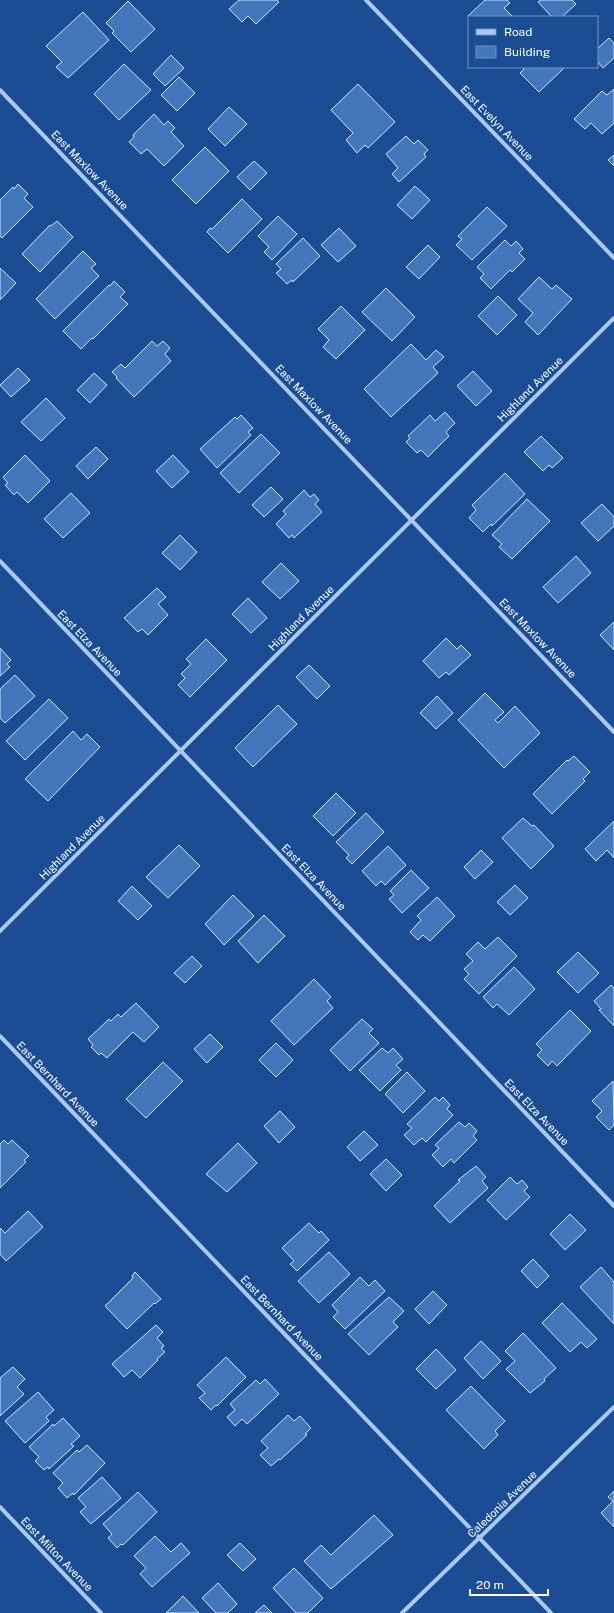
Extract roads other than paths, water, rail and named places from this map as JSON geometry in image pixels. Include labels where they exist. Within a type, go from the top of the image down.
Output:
[{"type":"street","name":"East Evelyn Avenue","points":[[366,0],[614,258]]},
{"type":"street","name":"East Maxlow Avenue","points":[[0,90],[614,732]]},
{"type":"street","name":"Highland Avenue","points":[[0,931],[614,318]]},
{"type":"street","name":"East Elza Avenue","points":[[0,561],[614,1206]]},
{"type":"street","name":"East Bernhard Avenue","points":[[0,1036],[551,1613]]},
{"type":"street","name":"Caledonia Avenue","points":[[402,1613],[614,1407]]},
{"type":"street","name":"East Milton Avenue","points":[[0,1507],[101,1613]]}]
